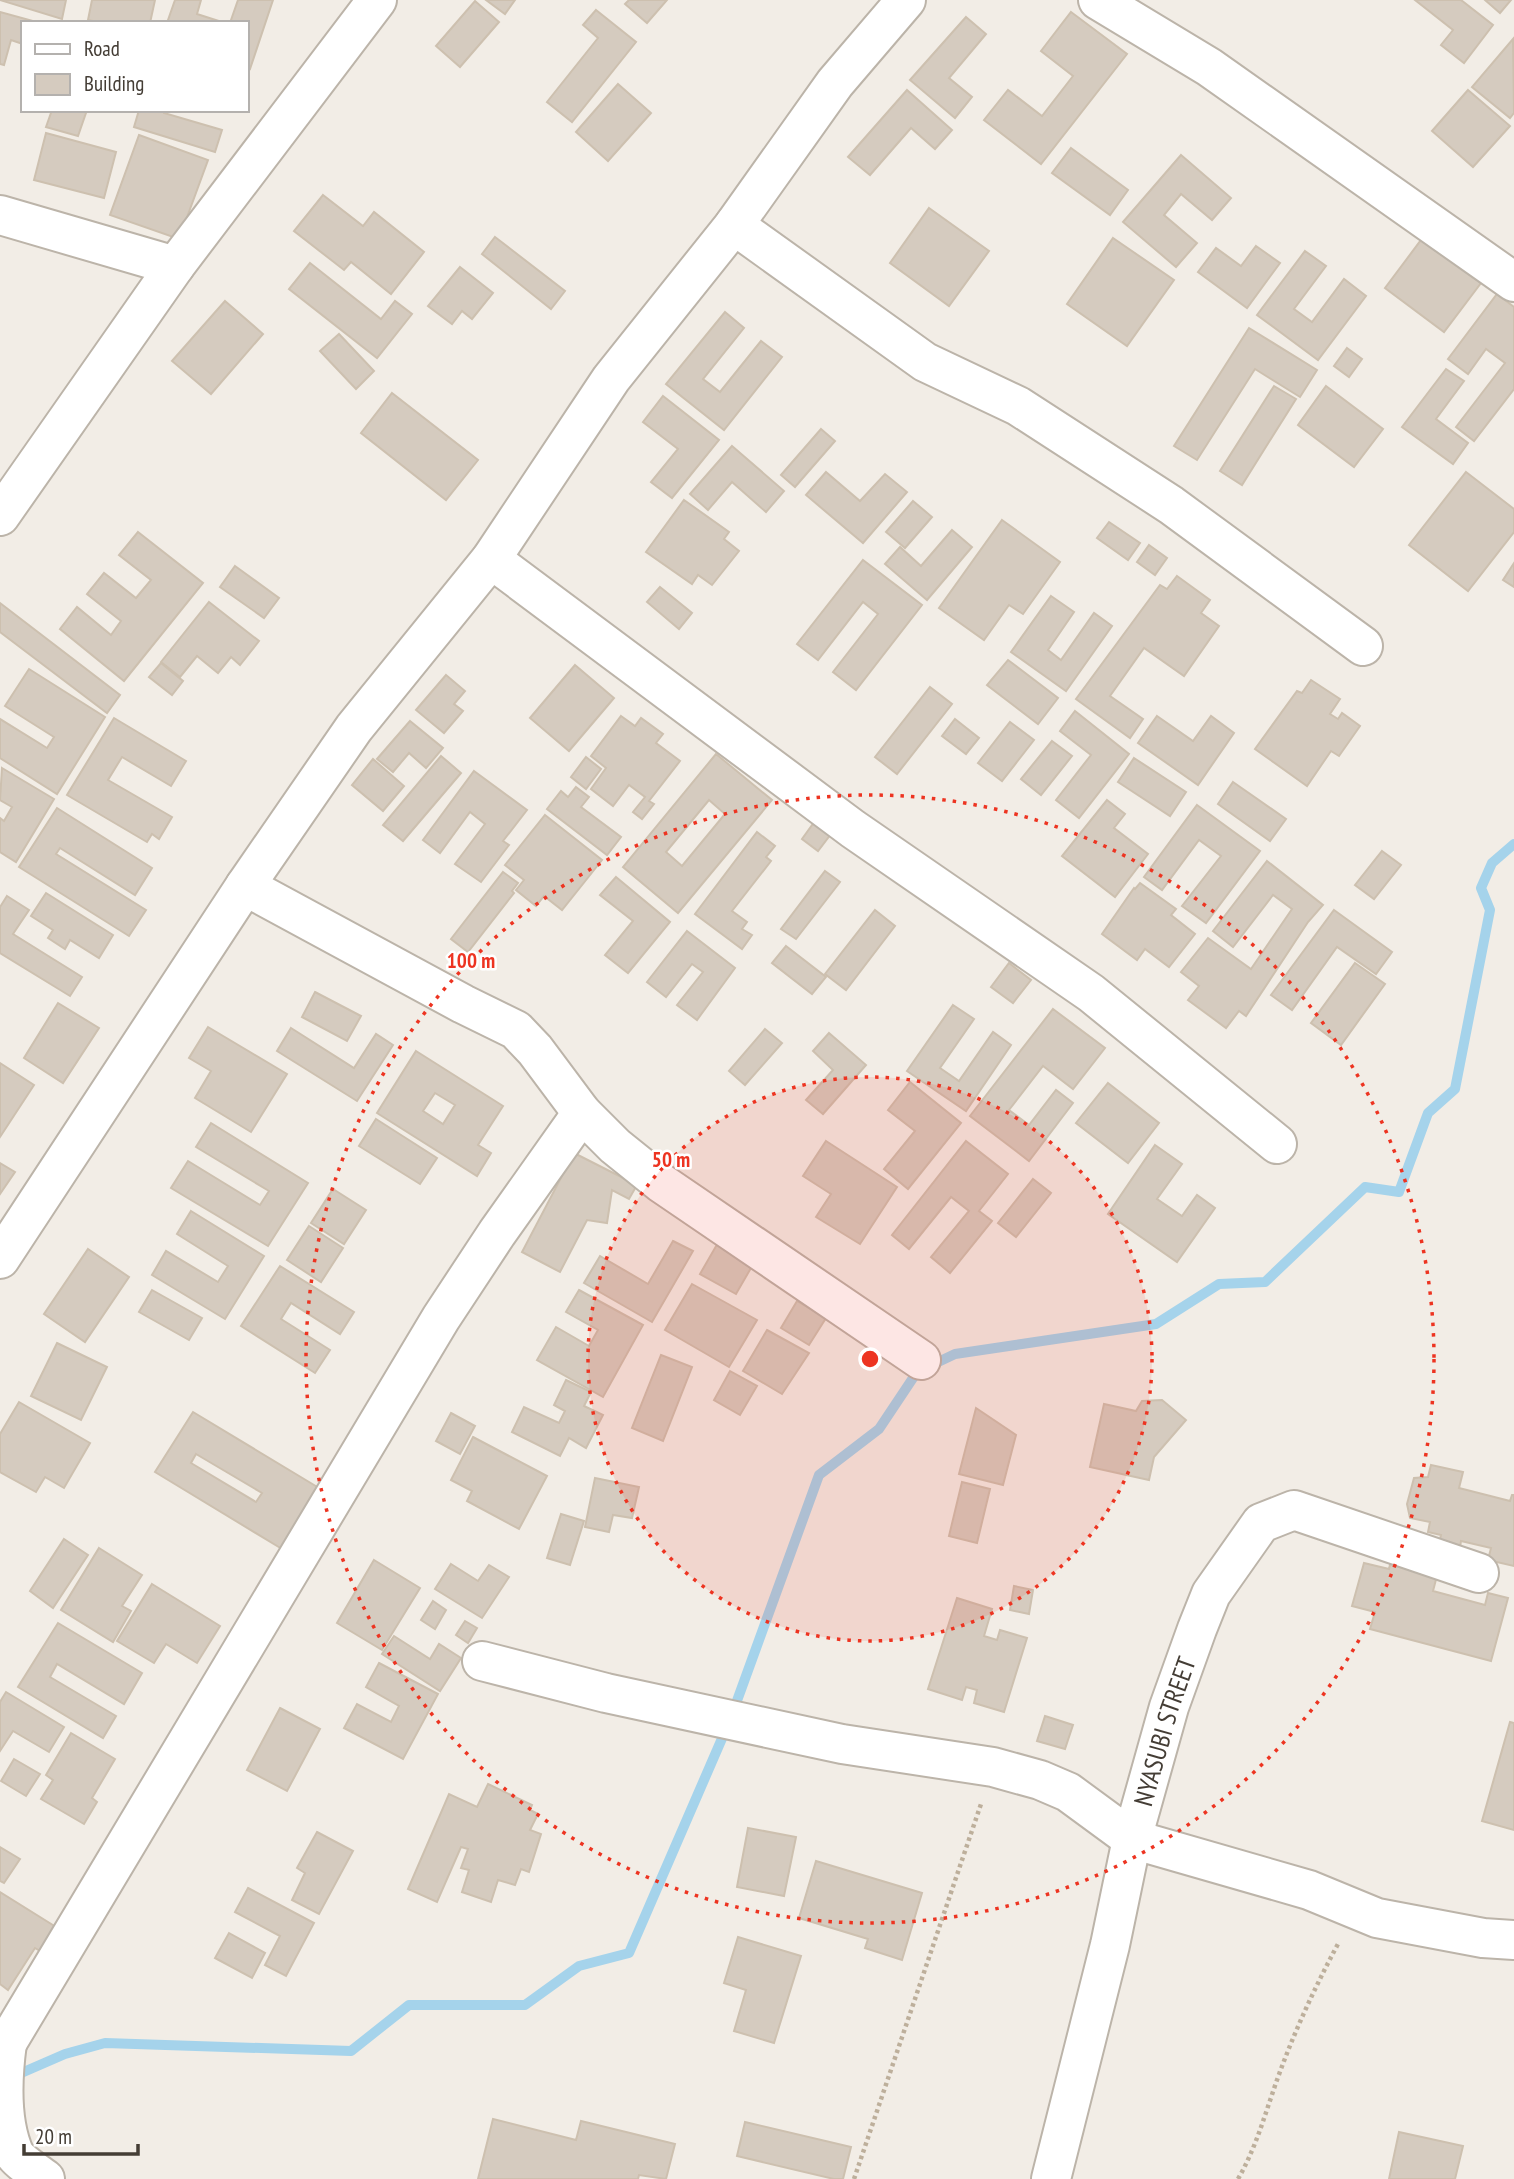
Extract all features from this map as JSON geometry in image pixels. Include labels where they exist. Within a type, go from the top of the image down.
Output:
[{"type":"street","points":[[0,516],[175,266],[377,0]]},
{"type":"street","points":[[0,1259],[245,886],[354,728],[491,559],[611,379],[734,225],[835,83],[906,0]]},
{"type":"street","points":[[1098,0],[1209,67],[1514,282]]},
{"type":"street","points":[[0,215],[175,266]]},
{"type":"street","points":[[734,225],[925,362],[1018,406],[1171,505],[1363,646]]},
{"type":"street","points":[[491,559],[853,829],[1091,993],[1277,1144]]},
{"type":"street","points":[[245,886],[516,1030],[535,1050],[582,1113],[615,1146],[661,1182],[921,1360]]},
{"type":"street","points":[[45,2179],[16,2157],[2,2128],[4,2041],[441,1318],[582,1113]]},
{"type":"street","name":"NYASUBI STREET","points":[[1051,2179],[1110,1945],[1132,1839],[1169,1707],[1211,1594],[1261,1523],[1294,1510],[1479,1573]]},
{"type":"street","points":[[482,1661],[606,1693],[842,1744],[993,1767],[1040,1780],[1068,1792],[1132,1839],[1309,1890],[1377,1918],[1433,1930],[1514,1940]]},
{"type":"path","points":[[854,2179],[993,1767]]},
{"type":"path","points":[[1238,2179],[1251,2156],[1294,2035],[1317,1983],[1356,1910]]},
{"type":"building","points":[[0,0],[66,0],[62,19]]},
{"type":"building","points":[[92,0],[155,0],[150,21],[88,20]]},
{"type":"building","points":[[175,0],[201,0],[197,14],[219,21],[168,21]]},
{"type":"building","points":[[238,0],[273,0],[250,69],[248,21],[231,21]]},
{"type":"building","points":[[486,0],[515,0],[505,14]]},
{"type":"building","points":[[629,0],[667,0],[647,23],[625,4]]},
{"type":"building","points":[[1415,0],[1461,0],[1493,25],[1464,63],[1441,45],[1453,30]]},
{"type":"building","points":[[1485,0],[1511,0],[1500,13]]},
{"type":"building","points":[[475,1],[499,22],[460,67],[436,46]]},
{"type":"building","points":[[596,10],[636,42],[572,122],[547,102],[598,38],[583,25]]},
{"type":"building","points":[[0,12],[33,21],[21,21],[21,43],[11,40],[4,65],[0,64]]},
{"type":"building","points":[[1071,12],[1127,54],[1041,164],[984,120],[1008,90],[1042,116],[1073,76],[1041,51]]},
{"type":"building","points":[[966,17],[986,34],[949,78],[972,97],[955,118],[910,80]]},
{"type":"building","points":[[1513,39],[1514,113],[1510,118],[1472,87]]},
{"type":"building","points":[[618,84],[651,113],[608,161],[576,132]]},
{"type":"building","points":[[907,90],[952,130],[935,149],[911,128],[870,175],[848,157]]},
{"type":"building","points":[[1468,90],[1510,126],[1473,167],[1432,131]]},
{"type":"building","points":[[51,112],[86,112],[78,136],[46,127]]},
{"type":"building","points":[[138,112],[164,112],[222,130],[215,152],[134,127]]},
{"type":"building","points":[[46,133],[116,152],[104,198],[34,180]]},
{"type":"building","points":[[139,135],[208,160],[179,239],[110,215]]},
{"type":"building","points":[[1071,148],[1128,190],[1110,215],[1052,173]]},
{"type":"building","points":[[1181,155],[1231,198],[1212,220],[1181,194],[1164,215],[1197,243],[1176,267],[1123,222]]},
{"type":"building","points":[[323,195],[363,226],[374,212],[424,252],[391,294],[351,262],[344,270],[294,231]]},
{"type":"building","points":[[929,208],[989,251],[949,306],[890,263]]},
{"type":"building","points":[[495,237],[565,291],[551,309],[482,254]]},
{"type":"building","points":[[1113,238],[1174,280],[1127,346],[1067,304]]},
{"type":"building","points":[[1421,240],[1481,283],[1444,332],[1385,288]]},
{"type":"building","points":[[1256,246],[1280,263],[1247,308],[1198,272],[1216,248],[1241,266]]},
{"type":"building","points":[[1305,251],[1326,266],[1294,309],[1312,322],[1344,279],[1366,296],[1318,360],[1257,315]]},
{"type":"building","points":[[310,263],[381,319],[395,301],[412,314],[377,358],[289,289]]},
{"type":"building","points":[[460,267],[493,293],[472,319],[462,311],[452,324],[428,306]]},
{"type":"building","points":[[1497,294],[1514,307],[1514,389],[1474,441],[1456,427],[1505,363],[1486,349],[1468,374],[1448,359]]},
{"type":"building","points":[[225,301],[263,334],[211,394],[172,361]]},
{"type":"building","points":[[725,312],[744,328],[703,379],[720,392],[761,341],[782,357],[724,430],[666,384]]},
{"type":"building","points":[[1249,328],[1317,370],[1300,397],[1255,369],[1197,460],[1174,446]]},
{"type":"building","points":[[339,334],[374,371],[356,389],[320,351]]},
{"type":"building","points":[[1347,348],[1362,359],[1349,377],[1334,366]]},
{"type":"building","points":[[1446,369],[1464,381],[1436,419],[1468,443],[1453,464],[1402,427]]},
{"type":"building","points":[[1274,386],[1296,399],[1242,485],[1220,471]]},
{"type":"building","points":[[1326,386],[1383,429],[1354,467],[1298,425]]},
{"type":"building","points":[[392,393],[478,460],[446,500],[361,433]]},
{"type":"building","points":[[663,396],[719,440],[672,498],[651,482],[678,449],[643,422]]},
{"type":"building","points":[[821,429],[835,441],[795,487],[781,475]]},
{"type":"building","points":[[732,446],[784,491],[766,512],[732,482],[708,510],[690,494]]},
{"type":"building","points":[[826,472],[860,501],[885,474],[907,492],[863,543],[806,495]]},
{"type":"building","points":[[1466,472],[1514,509],[1514,532],[1468,591],[1409,545]]},
{"type":"building","points":[[684,500],[729,532],[724,539],[739,551],[712,585],[698,575],[692,584],[646,552]]},
{"type":"building","points":[[913,501],[932,517],[905,548],[886,532]]},
{"type":"building","points":[[1002,520],[1060,562],[1023,614],[1009,605],[984,640],[939,608]]},
{"type":"building","points":[[1109,522],[1140,543],[1128,560],[1097,538]]},
{"type":"building","points":[[952,530],[972,547],[927,600],[885,564],[900,547],[921,566]]},
{"type":"building","points":[[138,532],[203,583],[124,681],[60,629],[77,607],[111,635],[121,621],[87,594],[104,573],[136,598],[151,580],[119,555]]},
{"type":"building","points":[[1149,545],[1167,558],[1155,575],[1137,562]]},
{"type":"building","points":[[863,560],[922,605],[856,690],[833,672],[878,614],[863,602],[818,660],[797,644]]},
{"type":"building","points":[[1514,563],[1514,587],[1503,580]]},
{"type":"building","points":[[235,566],[279,598],[264,618],[220,587]]},
{"type":"building","points":[[1177,576],[1210,600],[1201,613],[1219,626],[1184,676],[1144,648],[1110,696],[1143,719],[1130,738],[1076,699],[1160,585],[1167,589]]},
{"type":"building","points":[[660,587],[692,613],[679,629],[647,602]]},
{"type":"building","points":[[1051,596],[1074,612],[1048,650],[1061,660],[1094,613],[1112,626],[1066,691],[1011,652]]},
{"type":"building","points":[[209,602],[259,641],[240,665],[231,657],[218,673],[197,656],[180,677],[161,662]]},
{"type":"building","points":[[0,603],[120,695],[107,713],[0,632]]},
{"type":"building","points":[[1008,660],[1058,698],[1038,724],[987,685]]},
{"type":"building","points":[[161,663],[183,681],[172,695],[149,677]]},
{"type":"building","points":[[575,665],[614,698],[569,751],[530,718]]},
{"type":"building","points":[[29,669],[105,717],[57,794],[0,758],[0,719],[47,748],[54,737],[5,706]]},
{"type":"building","points":[[446,675],[465,691],[454,704],[463,711],[444,733],[416,710]]},
{"type":"building","points":[[1311,680],[1340,699],[1330,714],[1338,719],[1342,713],[1360,726],[1339,756],[1331,751],[1307,786],[1255,749],[1297,691],[1302,693]]},
{"type":"building","points":[[930,687],[952,704],[897,774],[875,757]]},
{"type":"building","points":[[1075,711],[1129,754],[1079,818],[1056,800],[1091,755],[1060,731]]},
{"type":"building","points":[[621,716],[635,726],[641,718],[663,734],[656,743],[680,761],[649,801],[654,804],[642,819],[633,812],[645,797],[629,785],[613,806],[591,789],[606,768],[591,756]]},
{"type":"building","points":[[1157,716],[1193,741],[1211,716],[1234,733],[1198,785],[1138,743]]},
{"type":"building","points":[[114,718],[186,761],[171,786],[122,757],[108,780],[172,817],[159,839],[152,834],[147,842],[67,795]]},
{"type":"building","points":[[955,719],[979,738],[966,754],[942,736]]},
{"type":"building","points":[[410,721],[443,748],[426,768],[409,753],[393,772],[377,759]]},
{"type":"building","points":[[1010,722],[1034,740],[1002,781],[978,763]]},
{"type":"building","points":[[1052,741],[1072,756],[1041,795],[1021,779]]},
{"type":"building","points":[[716,754],[772,800],[678,913],[623,867]],"holes":[[[709,800],[725,814],[682,866],[666,852]]]},
{"type":"building","points":[[441,756],[461,773],[403,841],[383,825]]},
{"type":"building","points":[[586,757],[601,769],[586,789],[571,777]]},
{"type":"building","points":[[1134,758],[1186,792],[1170,816],[1118,782]]},
{"type":"building","points":[[373,759],[404,786],[383,811],[352,785]]},
{"type":"building","points":[[2,768],[54,799],[16,862],[0,852],[0,818],[4,821],[12,807],[0,800]]},
{"type":"building","points":[[474,771],[527,810],[503,841],[509,845],[481,882],[455,864],[485,824],[470,812],[440,853],[423,840]]},
{"type":"building","points":[[1233,782],[1286,819],[1270,841],[1218,804]]},
{"type":"building","points":[[576,787],[589,797],[581,807],[621,837],[607,855],[547,809],[561,791],[568,797]]},
{"type":"building","points":[[1107,800],[1125,814],[1114,828],[1148,854],[1115,897],[1062,856]]},
{"type":"building","points":[[1197,805],[1260,851],[1206,923],[1182,906],[1221,856],[1199,840],[1162,890],[1144,877]]},
{"type":"building","points":[[57,808],[152,868],[135,895],[60,848],[56,854],[146,910],[129,936],[19,867]]},
{"type":"building","points":[[545,815],[602,860],[562,910],[544,896],[536,906],[516,890],[524,880],[505,865]]},
{"type":"building","points":[[815,821],[831,834],[818,851],[802,839]]},
{"type":"building","points":[[757,832],[775,846],[766,857],[771,861],[732,911],[747,922],[742,929],[752,935],[742,949],[695,914]]},
{"type":"building","points":[[1382,851],[1401,865],[1374,899],[1355,885]]},
{"type":"building","points":[[1267,861],[1323,905],[1308,922],[1246,1016],[1239,1011],[1226,1028],[1188,1000],[1199,986],[1181,972],[1208,938],[1251,969],[1292,909],[1273,895],[1233,947],[1213,931]]},
{"type":"building","points":[[825,871],[840,882],[796,939],[781,929]]},
{"type":"building","points":[[503,872],[518,883],[512,891],[514,893],[468,952],[451,939]]},
{"type":"building","points":[[616,877],[670,922],[628,973],[605,955],[633,921],[600,895]]},
{"type":"building","points":[[1140,883],[1176,909],[1171,915],[1195,934],[1169,967],[1145,949],[1137,960],[1102,934]]},
{"type":"building","points":[[46,893],[113,935],[99,958],[70,940],[65,949],[48,938],[53,930],[31,916]]},
{"type":"building","points":[[7,896],[29,910],[13,934],[82,977],[70,996],[0,953],[0,907]]},
{"type":"building","points":[[875,910],[895,926],[846,990],[825,974]]},
{"type":"building","points":[[1334,910],[1392,952],[1376,974],[1337,947],[1292,1010],[1271,995]]},
{"type":"building","points":[[687,931],[735,968],[697,1020],[677,1005],[703,972],[692,964],[666,997],[647,982]]},
{"type":"building","points":[[786,946],[826,977],[812,994],[772,963]]},
{"type":"building","points":[[1009,963],[1031,980],[1013,1003],[991,987]]},
{"type":"building","points":[[1355,963],[1385,984],[1341,1045],[1311,1023]]},
{"type":"building","points":[[315,992],[361,1016],[347,1041],[302,1017]]},
{"type":"building","points":[[58,1003],[99,1028],[63,1083],[24,1058]]},
{"type":"building","points":[[953,1005],[974,1019],[940,1068],[959,1081],[993,1032],[1011,1045],[966,1111],[907,1071]]},
{"type":"building","points":[[1053,1009],[1105,1048],[1073,1089],[1043,1066],[1009,1110],[1029,1125],[1056,1090],[1073,1103],[1029,1161],[970,1116]]},
{"type":"building","points":[[208,1027],[287,1074],[251,1132],[195,1098],[211,1071],[189,1058]]},
{"type":"building","points":[[291,1028],[354,1068],[376,1034],[393,1045],[357,1101],[277,1051]]},
{"type":"building","points":[[765,1029],[782,1043],[745,1085],[729,1071]]},
{"type":"building","points":[[829,1033],[866,1065],[823,1114],[806,1100],[833,1070],[813,1051]]},
{"type":"building","points":[[416,1051],[503,1106],[478,1145],[491,1153],[477,1176],[377,1113]],"holes":[[[435,1093],[455,1105],[443,1124],[423,1111]]]},
{"type":"building","points":[[0,1063],[34,1085],[0,1137]]},
{"type":"building","points":[[910,1082],[961,1123],[908,1189],[884,1169],[915,1131],[888,1110]]},
{"type":"building","points":[[1108,1083],[1159,1123],[1128,1163],[1076,1123]]},
{"type":"building","points":[[376,1119],[437,1158],[420,1184],[359,1146]]},
{"type":"building","points":[[211,1123],[308,1183],[268,1246],[171,1188],[188,1161],[260,1205],[269,1191],[196,1147]]},
{"type":"building","points":[[826,1141],[897,1187],[860,1244],[816,1217],[831,1194],[803,1176]]},
{"type":"building","points":[[966,1141],[1008,1174],[979,1211],[992,1221],[950,1273],[931,1257],[969,1211],[951,1197],[909,1249],[892,1235]]},
{"type":"building","points":[[1155,1145],[1182,1164],[1157,1199],[1182,1216],[1197,1195],[1215,1208],[1177,1262],[1108,1214]]},
{"type":"building","points":[[574,1153],[637,1185],[629,1199],[612,1190],[607,1223],[587,1220],[560,1272],[522,1252]]},
{"type":"building","points":[[0,1163],[15,1172],[0,1194]]},
{"type":"building","points":[[1033,1179],[1051,1193],[1016,1237],[998,1223]]},
{"type":"building","points":[[333,1189],[366,1210],[344,1244],[311,1223]]},
{"type":"building","points":[[191,1211],[264,1256],[225,1319],[152,1275],[166,1251],[218,1282],[228,1266],[177,1234]]},
{"type":"building","points":[[309,1226],[343,1248],[321,1282],[287,1260]]},
{"type":"building","points":[[673,1241],[693,1251],[652,1322],[584,1283],[600,1256],[648,1284]]},
{"type":"building","points":[[719,1241],[755,1261],[736,1294],[700,1274]]},
{"type":"building","points":[[88,1249],[129,1277],[85,1342],[44,1314]]},
{"type":"building","points":[[280,1266],[354,1312],[340,1334],[291,1303],[281,1319],[330,1350],[315,1373],[241,1326]]},
{"type":"building","points":[[692,1284],[757,1320],[729,1367],[665,1330]]},
{"type":"building","points":[[152,1290],[202,1318],[189,1340],[139,1312]]},
{"type":"building","points":[[579,1290],[643,1325],[603,1397],[537,1360],[556,1327],[589,1346],[598,1330],[566,1312]]},
{"type":"building","points":[[797,1301],[826,1318],[809,1345],[781,1328]]},
{"type":"building","points":[[767,1330],[809,1353],[782,1394],[743,1371]]},
{"type":"building","points":[[57,1343],[107,1367],[81,1420],[31,1396]]},
{"type":"building","points":[[661,1355],[692,1367],[663,1441],[632,1428]]},
{"type":"building","points":[[730,1371],[757,1386],[740,1415],[714,1400]]},
{"type":"building","points":[[566,1380],[591,1392],[584,1406],[603,1415],[586,1448],[569,1438],[560,1456],[512,1432],[524,1407],[559,1423],[565,1411],[554,1405]]},
{"type":"building","points":[[1162,1400],[1186,1420],[1154,1457],[1149,1480],[1090,1467],[1104,1404],[1136,1411],[1142,1401]]},
{"type":"building","points":[[19,1402],[90,1443],[64,1488],[45,1477],[36,1492],[0,1472],[0,1434]]},
{"type":"building","points":[[976,1408],[1016,1435],[1003,1485],[959,1474]]},
{"type":"building","points":[[193,1412],[319,1488],[282,1549],[155,1472]],"holes":[[[196,1454],[262,1493],[256,1502],[191,1463]]]},
{"type":"building","points":[[451,1413],[475,1426],[460,1454],[436,1441]]},
{"type":"building","points":[[473,1437],[547,1476],[519,1529],[467,1501],[472,1491],[451,1480]]},
{"type":"building","points":[[1431,1465],[1463,1472],[1459,1488],[1510,1501],[1514,1495],[1514,1566],[1488,1560],[1491,1548],[1461,1541],[1459,1553],[1438,1548],[1441,1535],[1428,1532],[1430,1522],[1410,1518],[1407,1504],[1414,1478],[1428,1477]]},
{"type":"building","points":[[595,1478],[639,1487],[632,1518],[613,1515],[609,1532],[585,1527]]},
{"type":"building","points":[[962,1482],[990,1489],[977,1543],[949,1536]]},
{"type":"building","points":[[561,1514],[584,1521],[570,1565],[547,1558]]},
{"type":"building","points":[[64,1539],[88,1555],[53,1608],[30,1591]]},
{"type":"building","points":[[99,1548],[142,1575],[122,1606],[131,1611],[113,1642],[61,1610]]},
{"type":"building","points":[[1392,1556],[1439,1568],[1433,1591],[1485,1605],[1488,1593],[1508,1598],[1491,1661],[1370,1629],[1375,1612],[1352,1606],[1364,1563],[1389,1569]]},
{"type":"building","points":[[374,1560],[420,1588],[382,1650],[337,1623]]},
{"type":"building","points":[[451,1564],[478,1581],[489,1565],[509,1577],[482,1618],[435,1589]]},
{"type":"building","points":[[152,1584],[220,1626],[197,1663],[166,1644],[154,1663],[117,1641]]},
{"type":"building","points":[[1014,1586],[1033,1590],[1029,1614],[1010,1610]]},
{"type":"building","points":[[957,1598],[992,1609],[984,1636],[997,1640],[1000,1630],[1027,1638],[1004,1712],[974,1703],[977,1690],[966,1687],[962,1700],[928,1689]]},
{"type":"building","points":[[433,1601],[446,1610],[435,1629],[421,1620]]},
{"type":"building","points":[[465,1621],[477,1628],[468,1643],[456,1635]]},
{"type":"building","points":[[58,1623],[142,1673],[124,1704],[57,1664],[50,1677],[116,1716],[103,1738],[18,1687]]},
{"type":"building","points":[[394,1636],[430,1659],[439,1644],[461,1658],[440,1691],[382,1654]]},
{"type":"building","points":[[379,1663],[438,1694],[403,1759],[344,1728],[357,1704],[391,1722],[399,1706],[366,1687]]},
{"type":"building","points":[[6,1692],[64,1727],[49,1752],[13,1731],[0,1751],[0,1702]]},
{"type":"building","points":[[280,1708],[320,1729],[287,1791],[247,1770]]},
{"type":"building","points":[[1045,1716],[1073,1725],[1065,1749],[1037,1741]]},
{"type":"building","points":[[1510,1722],[1514,1723],[1514,1830],[1482,1821]]},
{"type":"building","points":[[71,1733],[115,1759],[92,1798],[97,1802],[84,1824],[41,1799],[53,1780],[46,1775]]},
{"type":"building","points":[[14,1759],[40,1774],[26,1796],[1,1781]]},
{"type":"building","points":[[488,1784],[532,1805],[530,1810],[538,1814],[530,1830],[541,1834],[529,1872],[521,1869],[515,1885],[498,1880],[491,1902],[462,1892],[469,1870],[461,1868],[468,1849],[461,1847],[437,1902],[408,1889],[449,1794],[477,1807]]},
{"type":"building","points":[[748,1828],[796,1837],[784,1896],[737,1887]]},
{"type":"building","points":[[317,1832],[353,1851],[319,1914],[292,1900],[305,1873],[297,1868]]},
{"type":"building","points":[[0,1847],[20,1859],[4,1883],[0,1881]]},
{"type":"building","points":[[816,1861],[922,1893],[902,1960],[865,1948],[868,1939],[799,1918]]},
{"type":"building","points":[[248,1888],[314,1923],[286,1976],[265,1965],[280,1936],[235,1912]]},
{"type":"building","points":[[0,1892],[56,1927],[40,1951],[35,1948],[8,1990],[0,1984]]},
{"type":"building","points":[[229,1933],[265,1953],[252,1978],[215,1958]]},
{"type":"building","points":[[738,1937],[801,1956],[774,2043],[734,2031],[746,1990],[724,1983]]},
{"type":"building","points":[[493,2119],[576,2140],[581,2121],[675,2144],[666,2179],[639,2175],[638,2179],[478,2179]]},
{"type":"building","points":[[745,2122],[851,2147],[843,2179],[737,2156]]},
{"type":"building","points":[[1399,2132],[1463,2146],[1455,2179],[1389,2179]]},
{"type":"waterway","points":[[12,2077],[65,2054],[105,2043],[351,2051],[409,2005],[525,2005],[579,1966],[629,1953],[730,1720],[819,1475],[879,1429],[917,1372],[955,1354],[1156,1324],[1219,1284],[1265,1282],[1365,1187],[1399,1192],[1428,1113],[1455,1089],[1490,910],[1481,888],[1492,863],[1514,844]]}]
